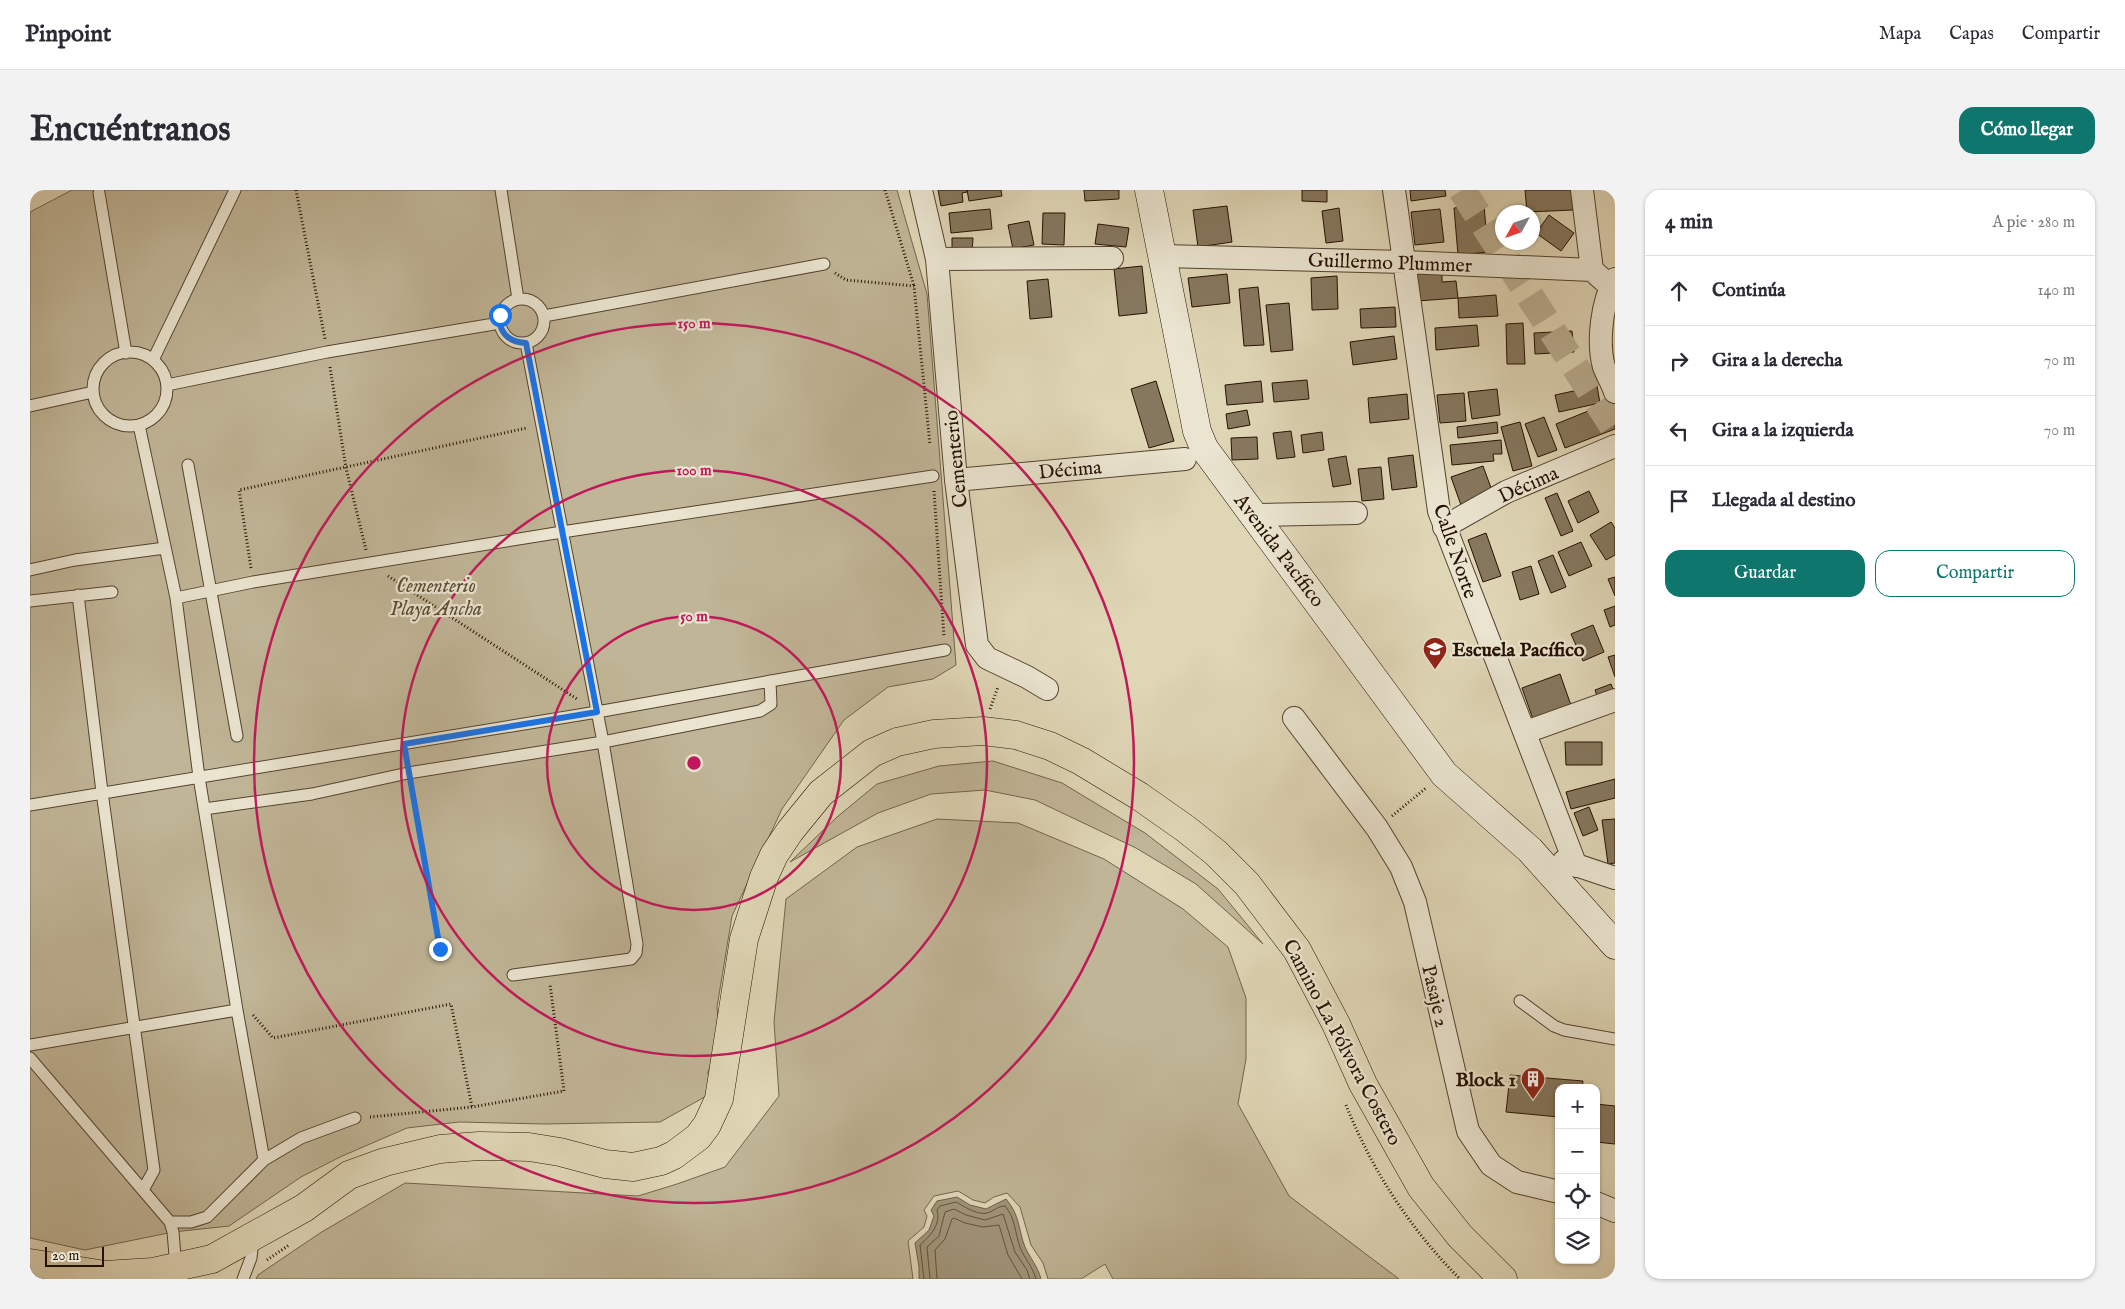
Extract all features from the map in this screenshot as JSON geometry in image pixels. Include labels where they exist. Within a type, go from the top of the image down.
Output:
[{"type":"main road","name":"Camino La Pólvora Costero","points":[[30,1263],[106,1277],[176,1269],[212,1259],[253,1238],[304,1208],[349,1175],[384,1162],[422,1153],[479,1146],[529,1147],[560,1152],[604,1164],[633,1167],[661,1161],[687,1147],[707,1125],[720,1099],[744,939],[764,877],[774,854],[790,831],[821,793],[872,753],[897,742],[934,734],[983,731],[1016,736],[1041,743],[1081,760],[1139,796],[1186,829],[1216,853],[1247,884],[1297,950],[1336,1024],[1363,1084],[1421,1187],[1460,1236],[1503,1279]]},
{"type":"street","name":"Cementerio","points":[[921,190],[937,259],[956,480],[977,645],[987,658],[1047,689]]},
{"type":"street","name":"Avenida Pacífico","points":[[1149,190],[1197,431],[1204,448],[1444,774],[1530,850],[1615,945]]},
{"type":"street","name":"Calle Norte","points":[[1394,190],[1439,511],[1526,732],[1576,866]]},
{"type":"street","points":[[1582,190],[1592,270],[1613,283],[1601,326],[1604,365],[1615,392]]},
{"type":"street","name":"Guillermo Plummer","points":[[1163,256],[1405,262],[1592,270]]},
{"type":"street","points":[[937,259],[1112,258]]},
{"type":"street","name":"Décima","points":[[1444,527],[1506,492],[1615,446]]},
{"type":"street","name":"Décima","points":[[956,480],[1185,459]]},
{"type":"street","points":[[1254,515],[1356,513]]},
{"type":"street","points":[[1526,732],[1615,700]]},
{"type":"street","name":"Pasaje 2","points":[[1294,718],[1377,828],[1401,867],[1415,902],[1468,1131],[1491,1165],[1517,1182],[1555,1191]]},
{"type":"street","points":[[1530,850],[1615,878]]},
{"type":"street","points":[[1600,1205],[1615,1211]]},
{"type":"lane","points":[[154,360],[235,190]]},
{"type":"lane","points":[[501,190],[518,299]]},
{"type":"lane","points":[[99,193],[126,352]]},
{"type":"lane","points":[[544,316],[824,264]]},
{"type":"lane","points":[[518,299],[527,299],[535,302],[544,316],[541,334],[534,340],[526,343],[516,343],[508,339],[502,332],[500,315],[504,307],[510,302],[518,299]]},
{"type":"lane","points":[[167,385],[327,352],[500,323]]},
{"type":"lane","points":[[513,975],[632,959],[636,953],[637,944],[603,742],[526,343]]},
{"type":"lane","points":[[126,352],[135,352],[154,360],[162,370],[167,385],[167,398],[159,413],[147,422],[126,426],[114,422],[103,414],[96,403],[93,392],[94,379],[101,366],[110,358],[126,352]]},
{"type":"lane","points":[[30,406],[93,392]]},
{"type":"lane","points":[[139,424],[176,598],[204,809],[264,1160]]},
{"type":"lane","points":[[188,465],[237,736]]},
{"type":"lane","points":[[176,598],[253,582],[370,565],[562,532],[933,476]]},
{"type":"lane","points":[[30,570],[75,560],[165,548]]},
{"type":"lane","points":[[30,601],[112,592]]},
{"type":"lane","points":[[78,595],[102,792],[154,1170],[143,1190]]},
{"type":"lane","points":[[30,805],[597,712],[945,650]]},
{"type":"lane","points":[[204,809],[312,794],[408,774],[603,742],[760,711],[771,704],[770,681]]},
{"type":"lane","points":[[1520,1001],[1554,1026],[1564,1030],[1615,1039]]},
{"type":"lane","points":[[30,1045],[237,1010]]},
{"type":"lane","points":[[30,1058],[170,1222],[173,1232],[176,1269]]},
{"type":"lane","points":[[170,1222],[191,1222],[207,1217],[264,1160],[301,1138],[354,1118]]},
{"type":"lane","points":[[243,1279],[251,1258],[253,1238]]},
{"type":"path","points":[[296,190],[327,352],[346,468],[370,565],[597,712]]},
{"type":"path","points":[[885,190],[914,286],[933,476],[945,650]]},
{"type":"path","points":[[824,264],[846,280],[914,286]]},
{"type":"path","points":[[253,582],[240,490],[543,425]]},
{"type":"path","points":[[983,731],[1005,667]]},
{"type":"path","points":[[408,774],[440,949]]},
{"type":"path","points":[[1377,828],[1444,774]]},
{"type":"path","points":[[354,1118],[472,1107],[564,1090],[548,970]]},
{"type":"path","points":[[237,1010],[254,1015],[273,1038],[451,1004],[472,1107]]},
{"type":"path","points":[[1343,1097],[1361,1141],[1393,1197],[1432,1248],[1460,1279]]},
{"type":"path","points":[[260,1264],[291,1244]]},
{"type":"green space","name":"Cementerio Playa Ancha","points":[[72,190],[897,190],[927,294],[956,665],[933,679],[888,687],[844,720],[782,809],[732,916],[717,1007],[720,1039],[708,1072],[710,1094],[660,1122],[544,1124],[459,1122],[407,1128],[340,1157],[301,1177],[229,1226],[173,1232],[85,1250],[30,1238],[30,212]]},
{"type":"green space","points":[[993,761],[1062,783],[1145,833],[1218,889],[1263,944],[1196,884],[1136,848],[1035,800],[985,790],[931,794],[878,813],[790,862],[837,817],[877,784],[939,766]]},
{"type":"green space","points":[[937,819],[1018,823],[1104,859],[1183,909],[1228,947],[1246,998],[1246,1059],[1238,1104],[1289,1196],[1399,1279],[1113,1279],[1105,1264],[1081,1279],[1048,1279],[1043,1263],[1031,1245],[1020,1207],[1007,1193],[994,1197],[985,1203],[973,1200],[958,1191],[934,1196],[924,1210],[927,1216],[924,1227],[908,1241],[913,1279],[256,1279],[258,1275],[320,1233],[405,1183],[638,1196],[725,1167],[779,1096],[774,1022],[786,899],[857,847]]},
{"type":"water","points":[[957,1197],[970,1205],[986,1209],[1006,1199],[1014,1211],[1025,1247],[1041,1279],[919,1279],[915,1243],[929,1230],[934,1216],[931,1210],[937,1201]]},
{"type":"building","points":[[938,190],[967,190],[967,192],[962,193],[963,202],[941,206]]},
{"type":"building","points":[[967,190],[1001,190],[1002,196],[969,201]]},
{"type":"building","points":[[1084,190],[1119,190],[1119,199],[1085,201]]},
{"type":"building","points":[[1302,190],[1327,190],[1327,202],[1302,201]]},
{"type":"building","points":[[1410,190],[1445,190],[1446,196],[1411,201]]},
{"type":"building","points":[[1525,190],[1571,190],[1573,210],[1540,211],[1540,205],[1526,205]]},
{"type":"building","points":[[1484,205],[1488,252],[1458,255],[1454,208]]},
{"type":"building","points":[[1227,206],[1232,242],[1198,247],[1193,210]]},
{"type":"building","points":[[1339,208],[1343,241],[1326,243],[1322,211]]},
{"type":"building","points":[[990,209],[992,229],[951,233],[949,213]]},
{"type":"building","points":[[1440,209],[1444,242],[1415,245],[1411,212]]},
{"type":"building","points":[[1043,213],[1065,213],[1064,245],[1042,244]]},
{"type":"building","points":[[1549,215],[1574,233],[1561,251],[1540,236],[1540,227]]},
{"type":"building","points":[[1029,221],[1034,245],[1013,249],[1008,225]]},
{"type":"building","points":[[1098,224],[1129,228],[1126,247],[1095,244]]},
{"type":"building","points":[[952,238],[973,238],[972,252],[952,252]]},
{"type":"building","points":[[1142,266],[1147,313],[1119,316],[1114,269]]},
{"type":"building","points":[[1442,272],[1442,282],[1456,281],[1458,298],[1417,301],[1415,274]]},
{"type":"building","points":[[1227,274],[1230,303],[1192,307],[1188,278]]},
{"type":"building","points":[[1337,276],[1338,309],[1312,310],[1311,278]]},
{"type":"building","points":[[1048,279],[1052,317],[1030,319],[1027,281]]},
{"type":"building","points":[[1258,287],[1264,345],[1244,346],[1239,289]]},
{"type":"building","points":[[1496,295],[1498,316],[1459,318],[1458,298]]},
{"type":"building","points":[[1289,303],[1293,350],[1271,352],[1266,305]]},
{"type":"building","points":[[1395,307],[1396,327],[1361,328],[1360,309]]},
{"type":"building","points":[[1523,323],[1525,364],[1507,364],[1506,324]]},
{"type":"building","points":[[1477,325],[1479,346],[1436,350],[1435,328]]},
{"type":"building","points":[[1572,331],[1574,352],[1535,354],[1534,333]]},
{"type":"building","points":[[1394,336],[1397,359],[1353,365],[1350,342]]},
{"type":"building","points":[[1307,380],[1309,399],[1274,402],[1272,383]]},
{"type":"building","points":[[1156,381],[1174,441],[1149,448],[1131,389]]},
{"type":"building","points":[[1261,381],[1263,402],[1227,405],[1225,385]]},
{"type":"building","points":[[1597,386],[1600,403],[1559,412],[1555,395]]},
{"type":"building","points":[[1497,389],[1500,415],[1472,419],[1468,392]]},
{"type":"building","points":[[1464,393],[1466,421],[1440,423],[1437,395]]},
{"type":"building","points":[[1407,394],[1409,419],[1370,423],[1368,398]]},
{"type":"building","points":[[1608,403],[1615,421],[1615,429],[1565,448],[1556,424]]},
{"type":"building","points":[[1247,410],[1250,425],[1228,429],[1226,414]]},
{"type":"building","points":[[1544,417],[1557,450],[1538,457],[1525,424]]},
{"type":"building","points":[[1497,422],[1498,433],[1458,438],[1457,427]]},
{"type":"building","points":[[1520,422],[1532,466],[1513,471],[1501,427]]},
{"type":"building","points":[[1291,431],[1295,457],[1277,459],[1273,433]]},
{"type":"building","points":[[1322,432],[1324,450],[1303,453],[1301,435]]},
{"type":"building","points":[[1257,437],[1258,459],[1232,460],[1231,438]]},
{"type":"building","points":[[1501,440],[1502,454],[1493,454],[1494,461],[1452,465],[1450,445]]},
{"type":"building","points":[[1413,455],[1417,487],[1392,490],[1388,458]]},
{"type":"building","points":[[1346,456],[1351,484],[1333,487],[1328,459]]},
{"type":"building","points":[[1483,466],[1494,496],[1462,508],[1451,477]]},
{"type":"building","points":[[1381,467],[1384,499],[1362,501],[1358,469]]},
{"type":"building","points":[[1589,491],[1599,512],[1578,523],[1568,501]]},
{"type":"building","points":[[1557,493],[1573,531],[1561,536],[1545,498]]},
{"type":"building","points":[[1611,522],[1615,528],[1615,555],[1606,560],[1590,535]]},
{"type":"building","points":[[1486,533],[1501,576],[1483,582],[1468,540]]},
{"type":"building","points":[[1581,542],[1592,566],[1569,576],[1558,552]]},
{"type":"building","points":[[1553,555],[1566,587],[1551,593],[1538,561]]},
{"type":"building","points":[[1531,566],[1539,594],[1520,600],[1512,572]]},
{"type":"building","points":[[1615,577],[1615,596],[1608,579]]},
{"type":"building","points":[[1615,606],[1615,625],[1610,627],[1604,610]]},
{"type":"building","points":[[1593,625],[1604,652],[1583,661],[1571,634]]},
{"type":"building","points":[[1615,655],[1615,677],[1608,657]]},
{"type":"building","points":[[1560,674],[1572,708],[1534,722],[1522,688]]},
{"type":"building","points":[[1611,684],[1615,695],[1600,704],[1595,690]]},
{"type":"building","points":[[1565,742],[1602,742],[1602,765],[1566,765]]},
{"type":"building","points":[[1615,779],[1615,798],[1571,809],[1566,792]]},
{"type":"building","points":[[1589,807],[1598,830],[1583,836],[1574,813]]},
{"type":"building","points":[[1615,819],[1615,863],[1608,864],[1602,820]]},
{"type":"building","name":"Block 1","points":[[1510,1075],[1583,1081],[1583,1084],[1555,1084],[1555,1117],[1506,1112]]},
{"type":"building","points":[[1600,1104],[1615,1106],[1615,1144],[1600,1142]]},
{"type":"tunnel","points":[[1462,190],[1615,429]]},
{"type":"place","name":"Escuela Pacífico","points":[[1435,670]]},
{"type":"place","name":"Block 1","points":[[1533,1100]]},
{"type":"route","points":[[440,949],[404,744],[597,712],[526,343],[516,343],[508,339],[502,332],[500,315]]}]
